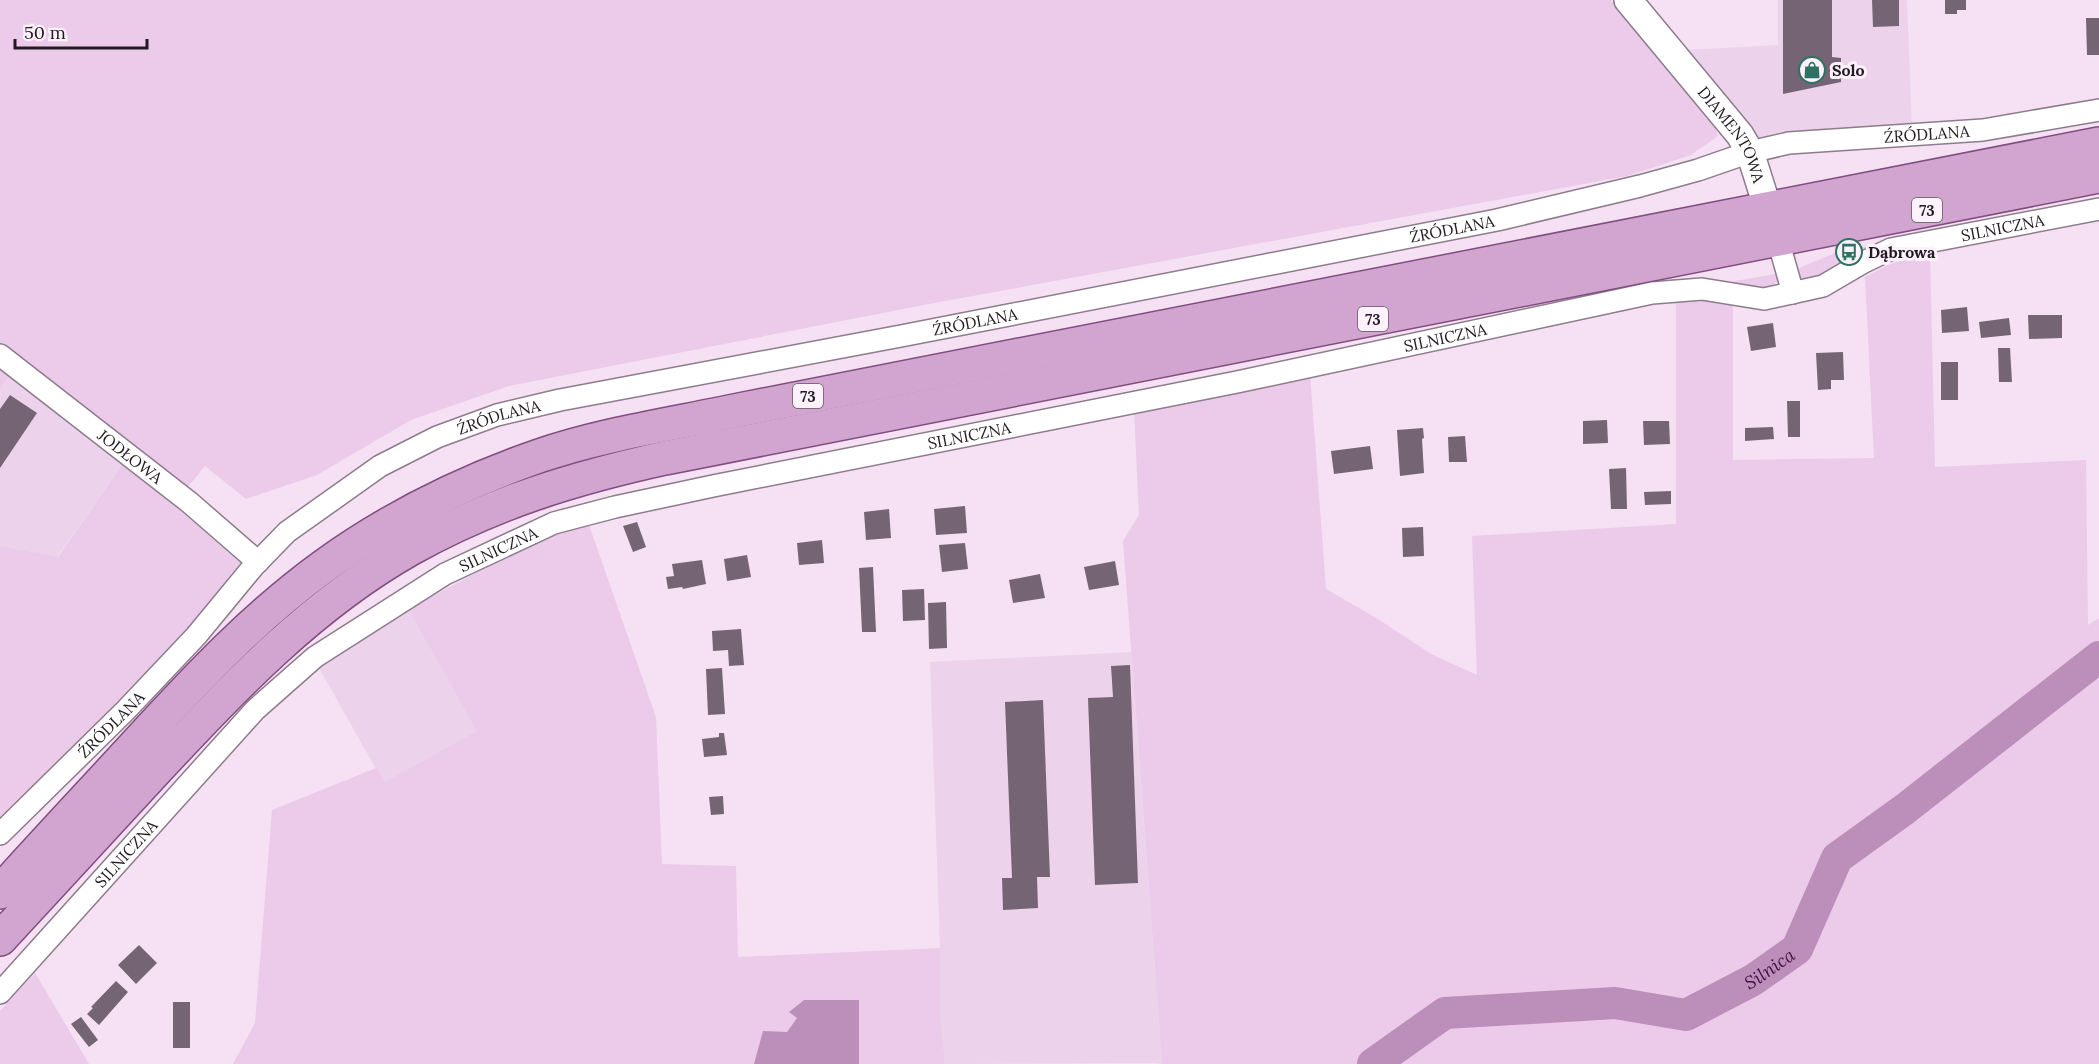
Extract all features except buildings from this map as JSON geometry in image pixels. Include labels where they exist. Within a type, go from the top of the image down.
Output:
[{"type":"main road","name":"73","points":[[0,892],[222,653],[285,597],[365,538],[446,494],[541,456],[583,443],[739,410],[2099,144]]},
{"type":"main road","name":"73","points":[[0,939],[214,708],[298,627],[340,595],[410,549],[502,505],[587,476],[665,458],[2099,176]]},
{"type":"street","name":"DIAMENTOWA","points":[[1628,0],[1740,135],[1750,152],[1793,293]]},
{"type":"street","name":"ŹRÓDLANA","points":[[0,834],[141,694],[196,636],[258,562],[287,532],[380,466],[437,437],[497,414],[1497,220],[1663,179],[1750,152],[1789,143],[1983,130],[2099,110]]},
{"type":"street","name":"SILNICZNA","points":[[0,993],[255,710],[315,657],[445,574],[554,523],[702,488],[1237,382],[1652,293],[1702,289],[1764,299],[1823,286],[1891,249],[2099,209]]},
{"type":"street","name":"JODŁOWA","points":[[0,355],[189,502],[258,562]]},
{"type":"shaded area","points":[[0,0],[1611,0],[1711,117],[1718,136],[1691,155],[1627,176],[929,304],[509,386],[411,420],[317,475],[246,499],[205,466],[182,494],[14,370],[0,389]]},
{"type":"shaded area","points":[[1778,0],[1907,0],[1912,128],[1819,133],[1780,132],[1757,139],[1685,50],[1778,45]]},
{"type":"shaded area","points":[[1876,244],[1851,262],[1818,278],[1803,279],[1797,272],[1801,267],[1840,251],[1841,254],[1857,251],[1857,248]]},
{"type":"shaded area","points":[[1930,251],[1935,467],[2086,460],[2088,625],[2099,618],[2099,1064],[1157,1064],[1162,1063],[1123,541],[1139,515],[1134,409],[1310,374],[1326,589],[1378,619],[1431,654],[1477,675],[1472,536],[1676,524],[1676,300],[1733,302],[1733,460],[1874,458],[1865,277],[1888,265]]},
{"type":"shaded area","points":[[1775,274],[1780,277],[1770,287],[1755,289],[1724,283]]},
{"type":"shaded area","points":[[15,369],[124,462],[57,557],[0,546],[0,389]]},
{"type":"shaded area","points":[[124,462],[241,562],[187,629],[0,824],[0,546],[58,557]]},
{"type":"shaded area","points":[[588,522],[656,717],[662,864],[736,866],[738,957],[940,948],[940,1012],[945,1064],[233,1064],[255,1023],[272,810],[376,768],[385,782],[477,731],[408,609],[557,530]]},
{"type":"shaded area","points":[[408,609],[478,731],[384,783],[318,666]]},
{"type":"shaded area","points":[[1131,652],[1162,1063],[945,1064],[940,1012],[940,948],[930,662]]},
{"type":"shaded area","points":[[35,973],[89,1064],[0,1064],[0,1011]]},
{"type":"shaded area","points":[[804,1000],[859,1000],[859,1064],[754,1064],[763,1031],[787,1032],[797,1018],[789,1012]]},
{"type":"waterway","name":"Silnica","points":[[1373,1064],[1445,1013],[1615,1003],[1686,1015],[1753,980],[1797,949],[1837,858],[1905,809],[2099,657]]},
{"type":"place","name":"Solo","points":[[1812,70]]},
{"type":"place","name":"Dąbrowa","points":[[1849,252]]}]
